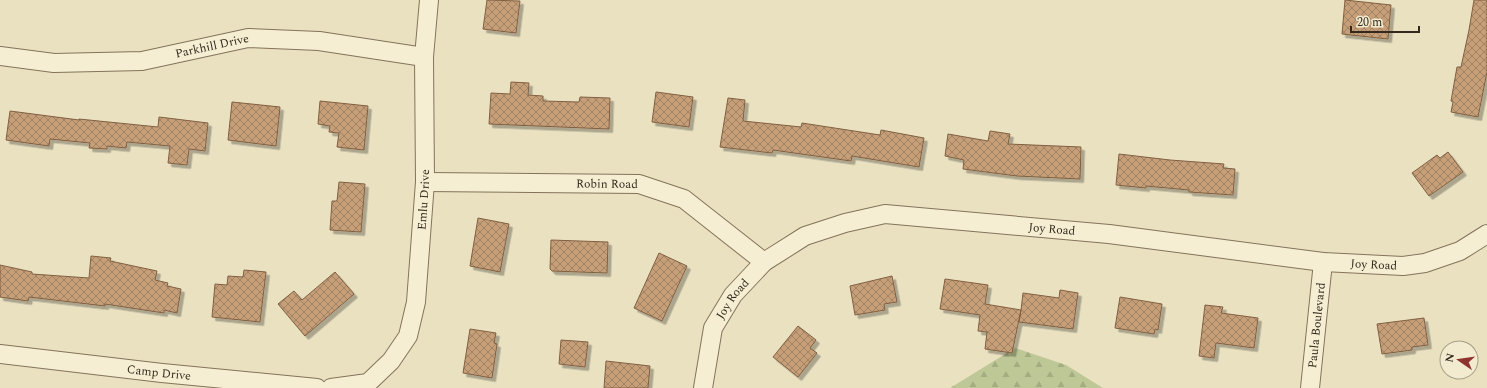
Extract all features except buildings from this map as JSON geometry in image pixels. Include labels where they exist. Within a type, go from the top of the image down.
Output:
[{"type":"street","name":"Emlu Drive","points":[[331,388],[368,382],[391,361],[408,336],[416,302],[425,182],[424,57],[429,0]]},
{"type":"street","name":"Parkhill Drive","points":[[0,56],[54,62],[142,61],[248,38],[319,41],[424,57]]},
{"type":"street","name":"Robin Road","points":[[425,182],[639,184],[684,199],[764,262]]},
{"type":"street","name":"Joy Road","points":[[703,388],[713,328],[732,295],[764,262],[805,236],[845,223],[885,214],[921,216],[1002,226],[1109,234],[1324,262],[1403,266],[1425,263],[1460,251],[1487,234]]},
{"type":"street","name":"Paula Boulevard","points":[[1310,388],[1324,262]]},
{"type":"street","name":"Camp Drive","points":[[0,354],[162,373],[318,388]]},
{"type":"green space","points":[[1015,348],[1066,365],[1103,388],[950,388]]}]
